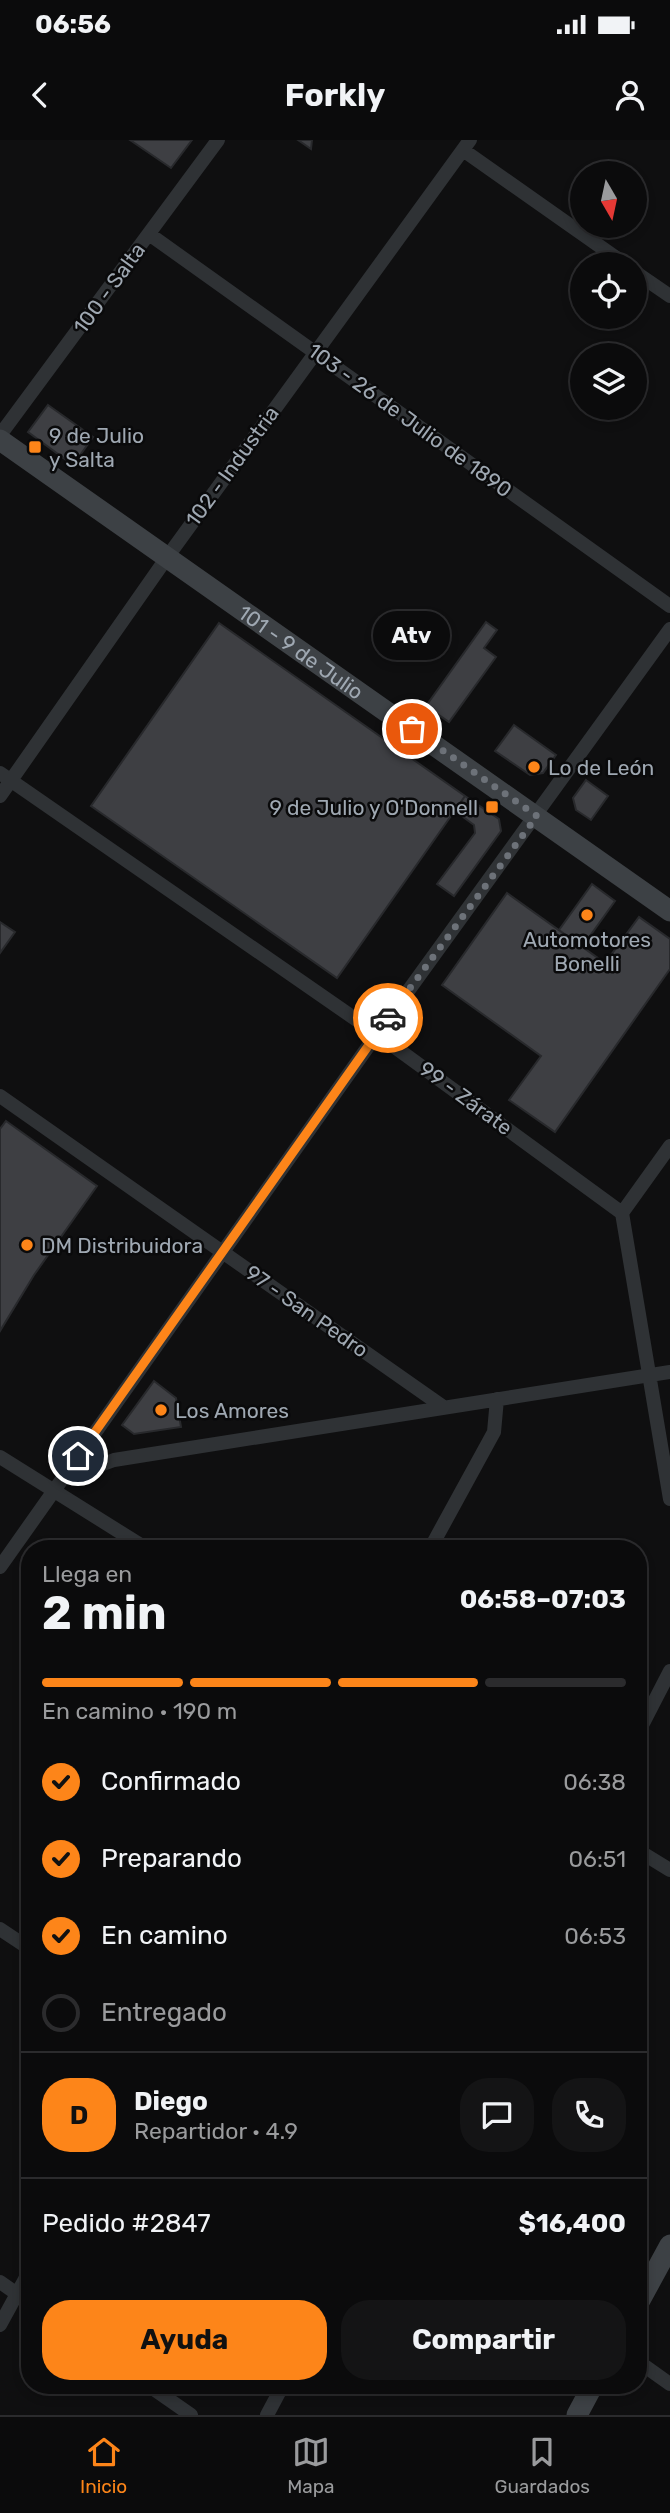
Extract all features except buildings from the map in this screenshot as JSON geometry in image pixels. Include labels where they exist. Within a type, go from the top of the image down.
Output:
[{"type":"street","name":"100 - Salta","points":[[0,438],[218,140]]},
{"type":"street","points":[[466,145],[609,252]]},
{"type":"street","name":"102 - Industria","points":[[0,796],[6,777],[466,145]]},
{"type":"street","name":"103 - 26 de Julio de 1890","points":[[149,234],[670,606]]},
{"type":"street","points":[[647,280],[670,296]]},
{"type":"street","name":"101 - 9 de Julio","points":[[0,438],[670,911]]},
{"type":"street","points":[[0,1567],[224,1254],[377,1034],[670,629]]},
{"type":"street","name":"99 - Zárate","points":[[6,777],[377,1034],[622,1213]]},
{"type":"street","name":"97 - San Pedro","points":[[0,1096],[442,1406]]},
{"type":"street","points":[[670,1146],[622,1213],[670,1499]]},
{"type":"street","points":[[58,1484],[114,1460],[670,1372]]},
{"type":"street","points":[[435,1540],[494,1432],[497,1399]]},
{"type":"street","points":[[0,1457],[58,1484],[135,1540]]},
{"type":"street","points":[[647,1716],[670,1671]]},
{"type":"street","points":[[647,1856],[670,1870]]},
{"type":"street","points":[[0,1929],[21,1943]]},
{"type":"street","points":[[647,2287],[670,2245]]},
{"type":"street","points":[[0,2282],[21,2297]]},
{"type":"street","points":[[0,2325],[21,2287]]},
{"type":"street","points":[[647,2368],[670,2384]]},
{"type":"street","points":[[161,2394],[191,2415]]},
{"type":"street","points":[[267,2415],[278,2394]]},
{"type":"street","points":[[577,2415],[588,2394]]},
{"type":"way so far","points":[[388,1018],[537,816],[412,729]]},
{"type":"place","name":"9 de Julio y Salta","points":[[35,447]]},
{"type":"place","name":"Atv","points":[[412,729]]},
{"type":"place","name":"Lo de León","points":[[534,767]]},
{"type":"place","name":"9 de Julio y O'Donnell","points":[[492,807]]},
{"type":"place","name":"Automotores Bonelli","points":[[587,915]]},
{"type":"place","name":"DM Distribuidora","points":[[27,1245]]},
{"type":"place","name":"Los Amores","points":[[161,1410]]},
{"type":"route","points":[[78,1456],[224,1254],[388,1018]]}]
